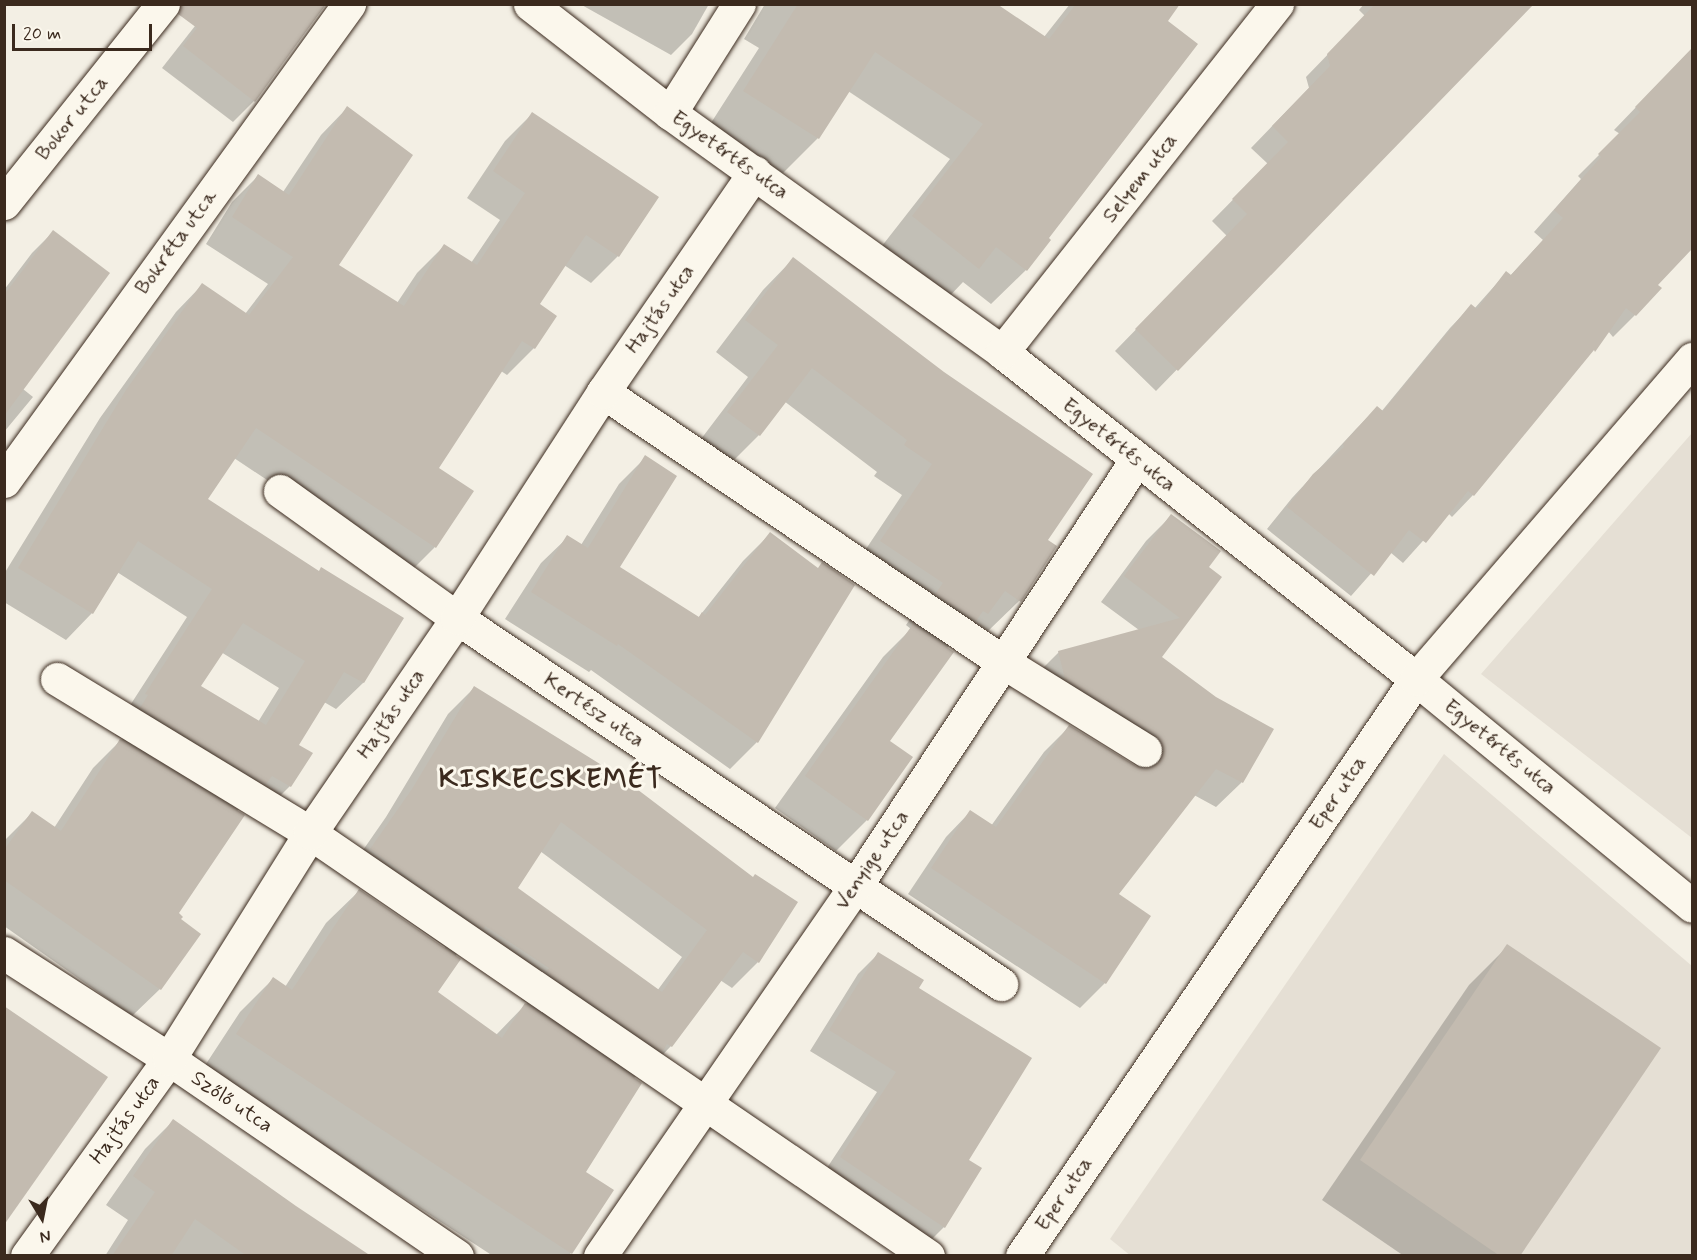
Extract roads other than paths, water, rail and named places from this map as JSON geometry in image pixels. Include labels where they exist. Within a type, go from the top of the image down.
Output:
[{"type":"street","name":"Bokor utca","points":[[4,203],[163,4]]},
{"type":"street","name":"Bokréta utca","points":[[4,481],[349,4]]},
{"type":"street","name":"Egyetértés utca","points":[[530,4],[670,113],[1002,352],[1416,679],[1692,906]]},
{"type":"street","points":[[670,113],[738,4]]},
{"type":"street","name":"Selyem utca","points":[[1002,352],[1277,4]]},
{"type":"street","name":"Hajtás utca","points":[[27,1256],[169,1059],[310,833],[457,618],[603,392],[755,172]]},
{"type":"street","name":"Eper utca","points":[[1022,1256],[1416,679],[1686,379]]},
{"type":"street","points":[[603,392],[1003,662],[1145,750]]},
{"type":"street","name":"Venyige utca","points":[[600,1256],[708,1103],[856,885],[1137,459]]},
{"type":"street","name":"Kertész utca","points":[[280,491],[457,618],[1001,984]]},
{"type":"street","points":[[57,679],[310,833],[708,1103],[928,1256]]},
{"type":"street","name":"Szőlő utca","points":[[4,953],[169,1059],[457,1256]]},
{"type":"district","name":"KISKECSKEMÉT","points":[[551,780]]}]
